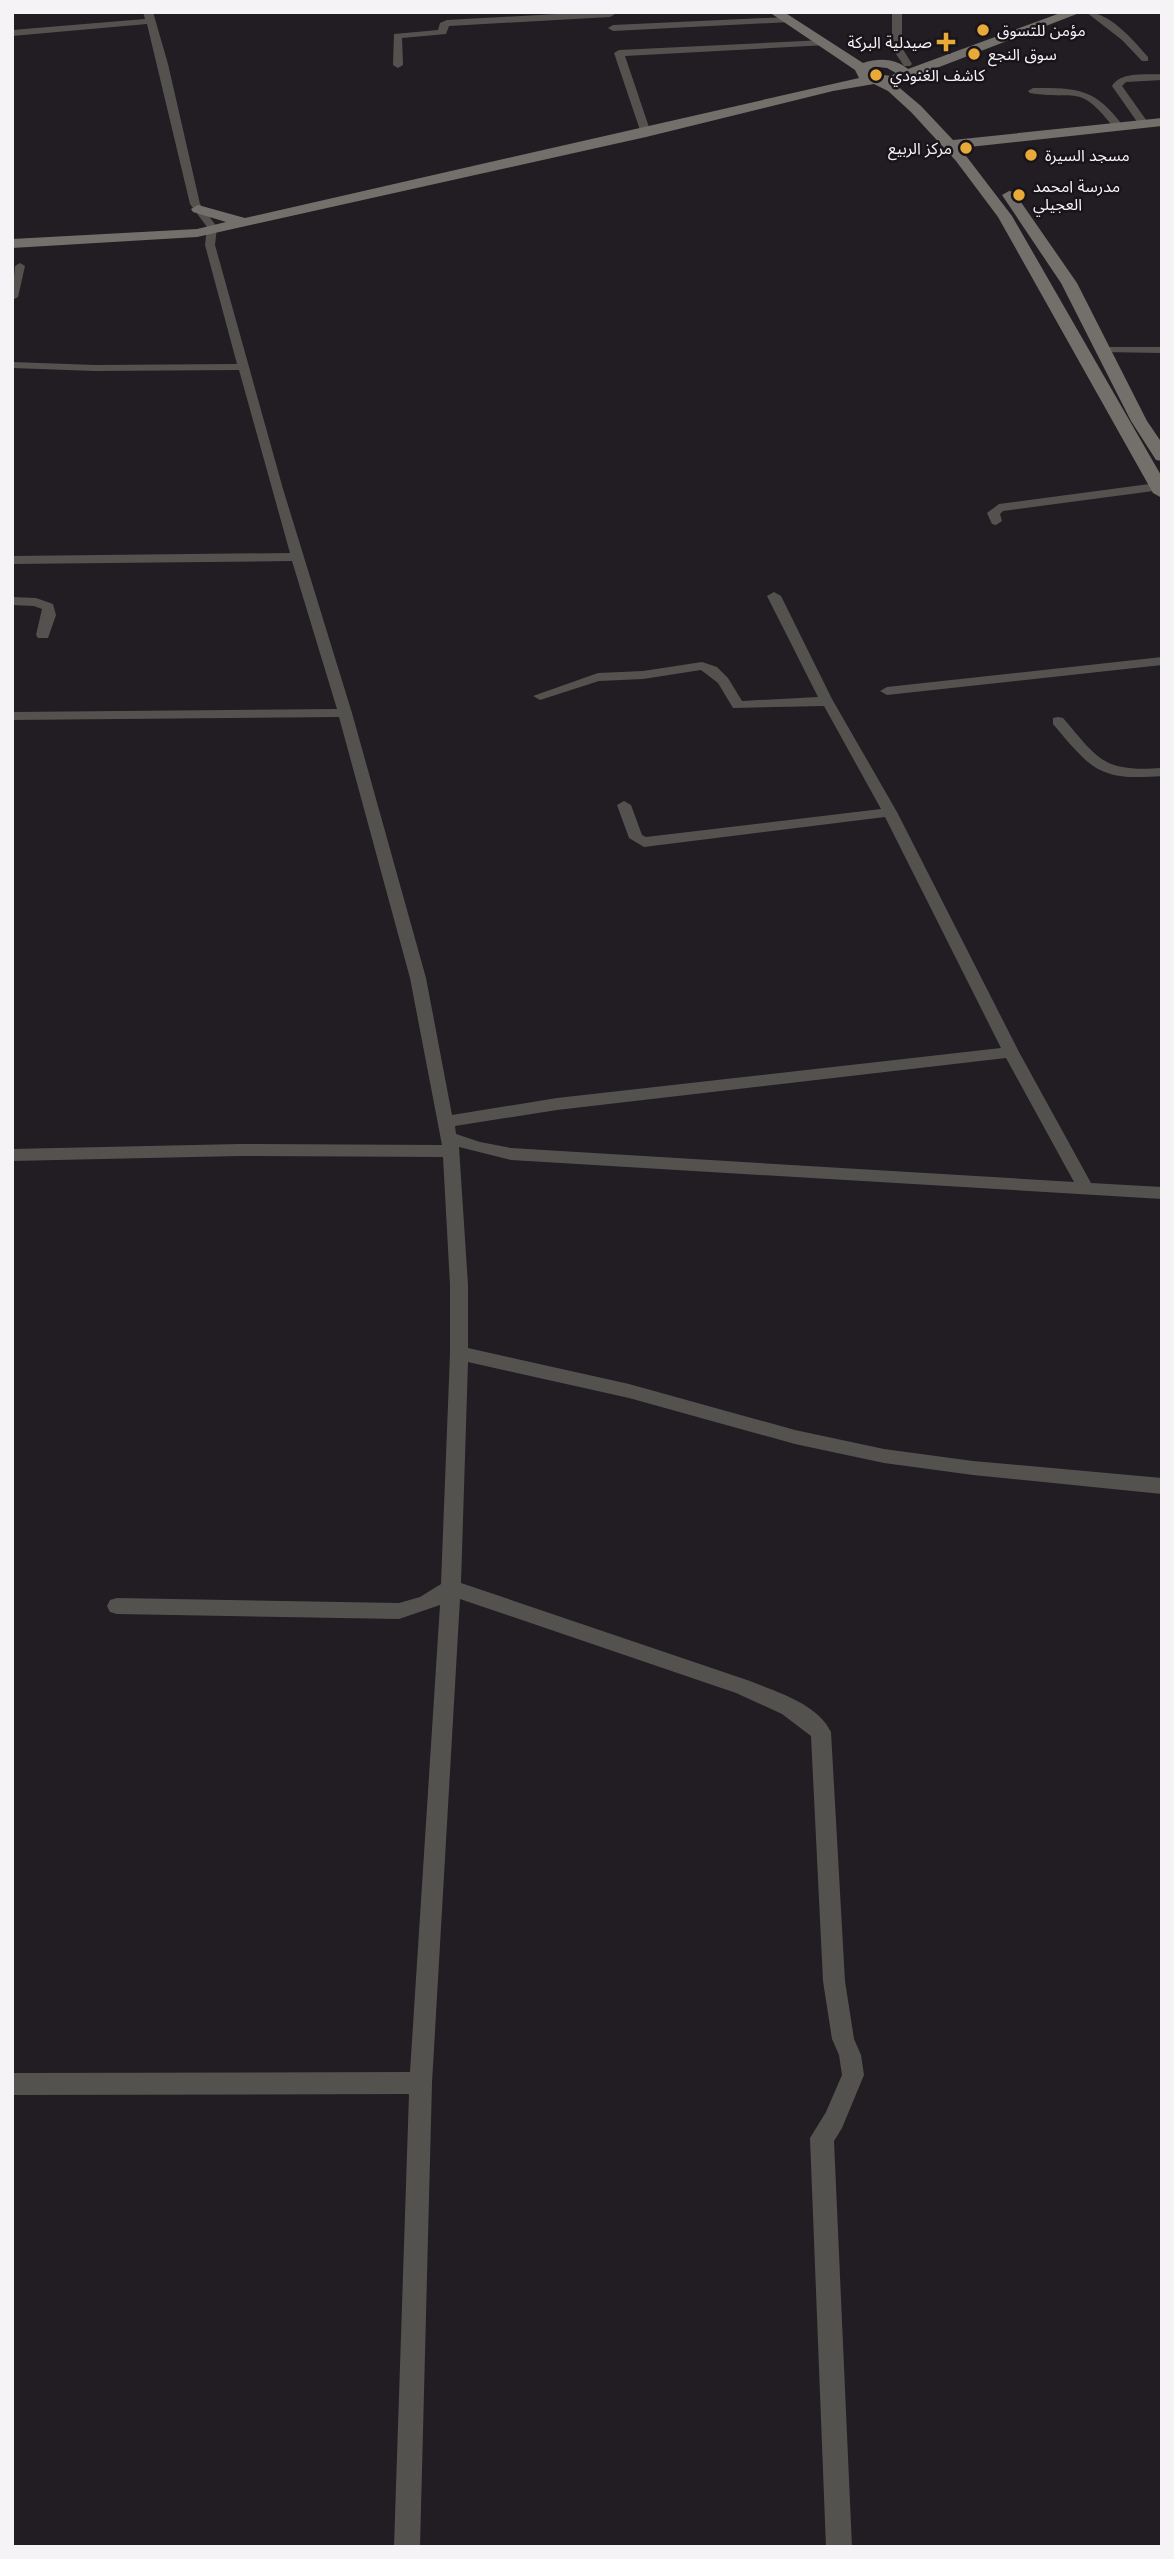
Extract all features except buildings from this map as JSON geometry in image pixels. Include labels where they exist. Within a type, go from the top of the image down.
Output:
[{"type":"main road","points":[[775,12],[793,16],[896,69],[955,144],[1005,216],[1160,490]]},
{"type":"main road","points":[[833,87],[861,69],[896,69],[960,53],[1076,12]]},
{"type":"main road","points":[[793,16],[824,43],[861,69],[862,75],[901,95],[1007,193],[1069,283],[1139,421],[1162,456]]},
{"type":"main road","points":[[200,223],[249,218],[646,133],[833,87],[876,80],[896,69]]},
{"type":"main road","points":[[955,144],[1162,122]]},
{"type":"main road","points":[[12,244],[154,234],[200,223],[249,218]]},
{"type":"street","points":[[896,69],[897,12]]},
{"type":"street","points":[[1090,12],[1125,38],[1145,59]]},
{"type":"street","points":[[398,65],[397,36],[443,32],[443,25],[447,23],[610,13],[619,53],[646,133]]},
{"type":"street","points":[[613,28],[793,16]]},
{"type":"street","points":[[12,33],[150,17],[200,223],[345,713],[418,978],[448,1137],[459,1285],[459,1353],[451,1588],[421,2083],[407,2547]]},
{"type":"street","points":[[619,53],[824,43]]},
{"type":"street","points":[[1144,124],[1117,86],[1125,79],[1162,77]]},
{"type":"street","points":[[1033,91],[1063,90],[1093,96],[1118,127]]},
{"type":"street","points":[[12,297],[20,266]]},
{"type":"street","points":[[1105,350],[1162,350]]},
{"type":"street","points":[[12,365],[95,368],[244,367]]},
{"type":"street","points":[[996,521],[993,513],[999,508],[1160,490]]},
{"type":"street","points":[[12,560],[298,557]]},
{"type":"street","points":[[775,596],[826,700],[890,812],[1011,1052],[1085,1187]]},
{"type":"street","points":[[12,601],[36,602],[48,607],[49,615],[43,635]]},
{"type":"street","points":[[887,691],[1162,661]]},
{"type":"street","points":[[540,696],[598,677],[643,675],[702,666],[712,670],[723,681],[738,705],[826,700]]},
{"type":"street","points":[[12,716],[345,713]]},
{"type":"street","points":[[1058,721],[1096,765],[1108,772],[1123,775],[1162,772]]},
{"type":"street","points":[[624,805],[636,838],[644,842],[890,812]]},
{"type":"street","points":[[12,1155],[239,1150],[448,1137],[557,1104],[1011,1052]]},
{"type":"street","points":[[448,1137],[478,1148],[511,1154],[1162,1193]]},
{"type":"street","points":[[459,1353],[629,1391],[796,1437],[884,1456],[974,1468],[1162,1486]]},
{"type":"street","points":[[117,1606],[399,1611],[425,1604],[451,1588]]},
{"type":"street","points":[[451,1588],[741,1688],[797,1711],[812,1720],[821,1732],[834,1981],[843,2039],[850,2055],[853,2075],[834,2120],[822,2138],[839,2547]]},
{"type":"street","points":[[12,2084],[421,2083]]},
{"type":"place","name":"مؤمن للتسوق","points":[[983,30]]},
{"type":"place","name":"صيدلية البركة","points":[[946,42]]},
{"type":"place","name":"سوق النجع","points":[[974,54]]},
{"type":"place","name":"كاشف الغنودي","points":[[876,75]]},
{"type":"place","name":"مركز الربيع","points":[[966,148]]},
{"type":"place","name":"مسجد السيرة","points":[[1031,155]]},
{"type":"place","name":"مدرسة امحمد العجيلي","points":[[1019,195]]}]
